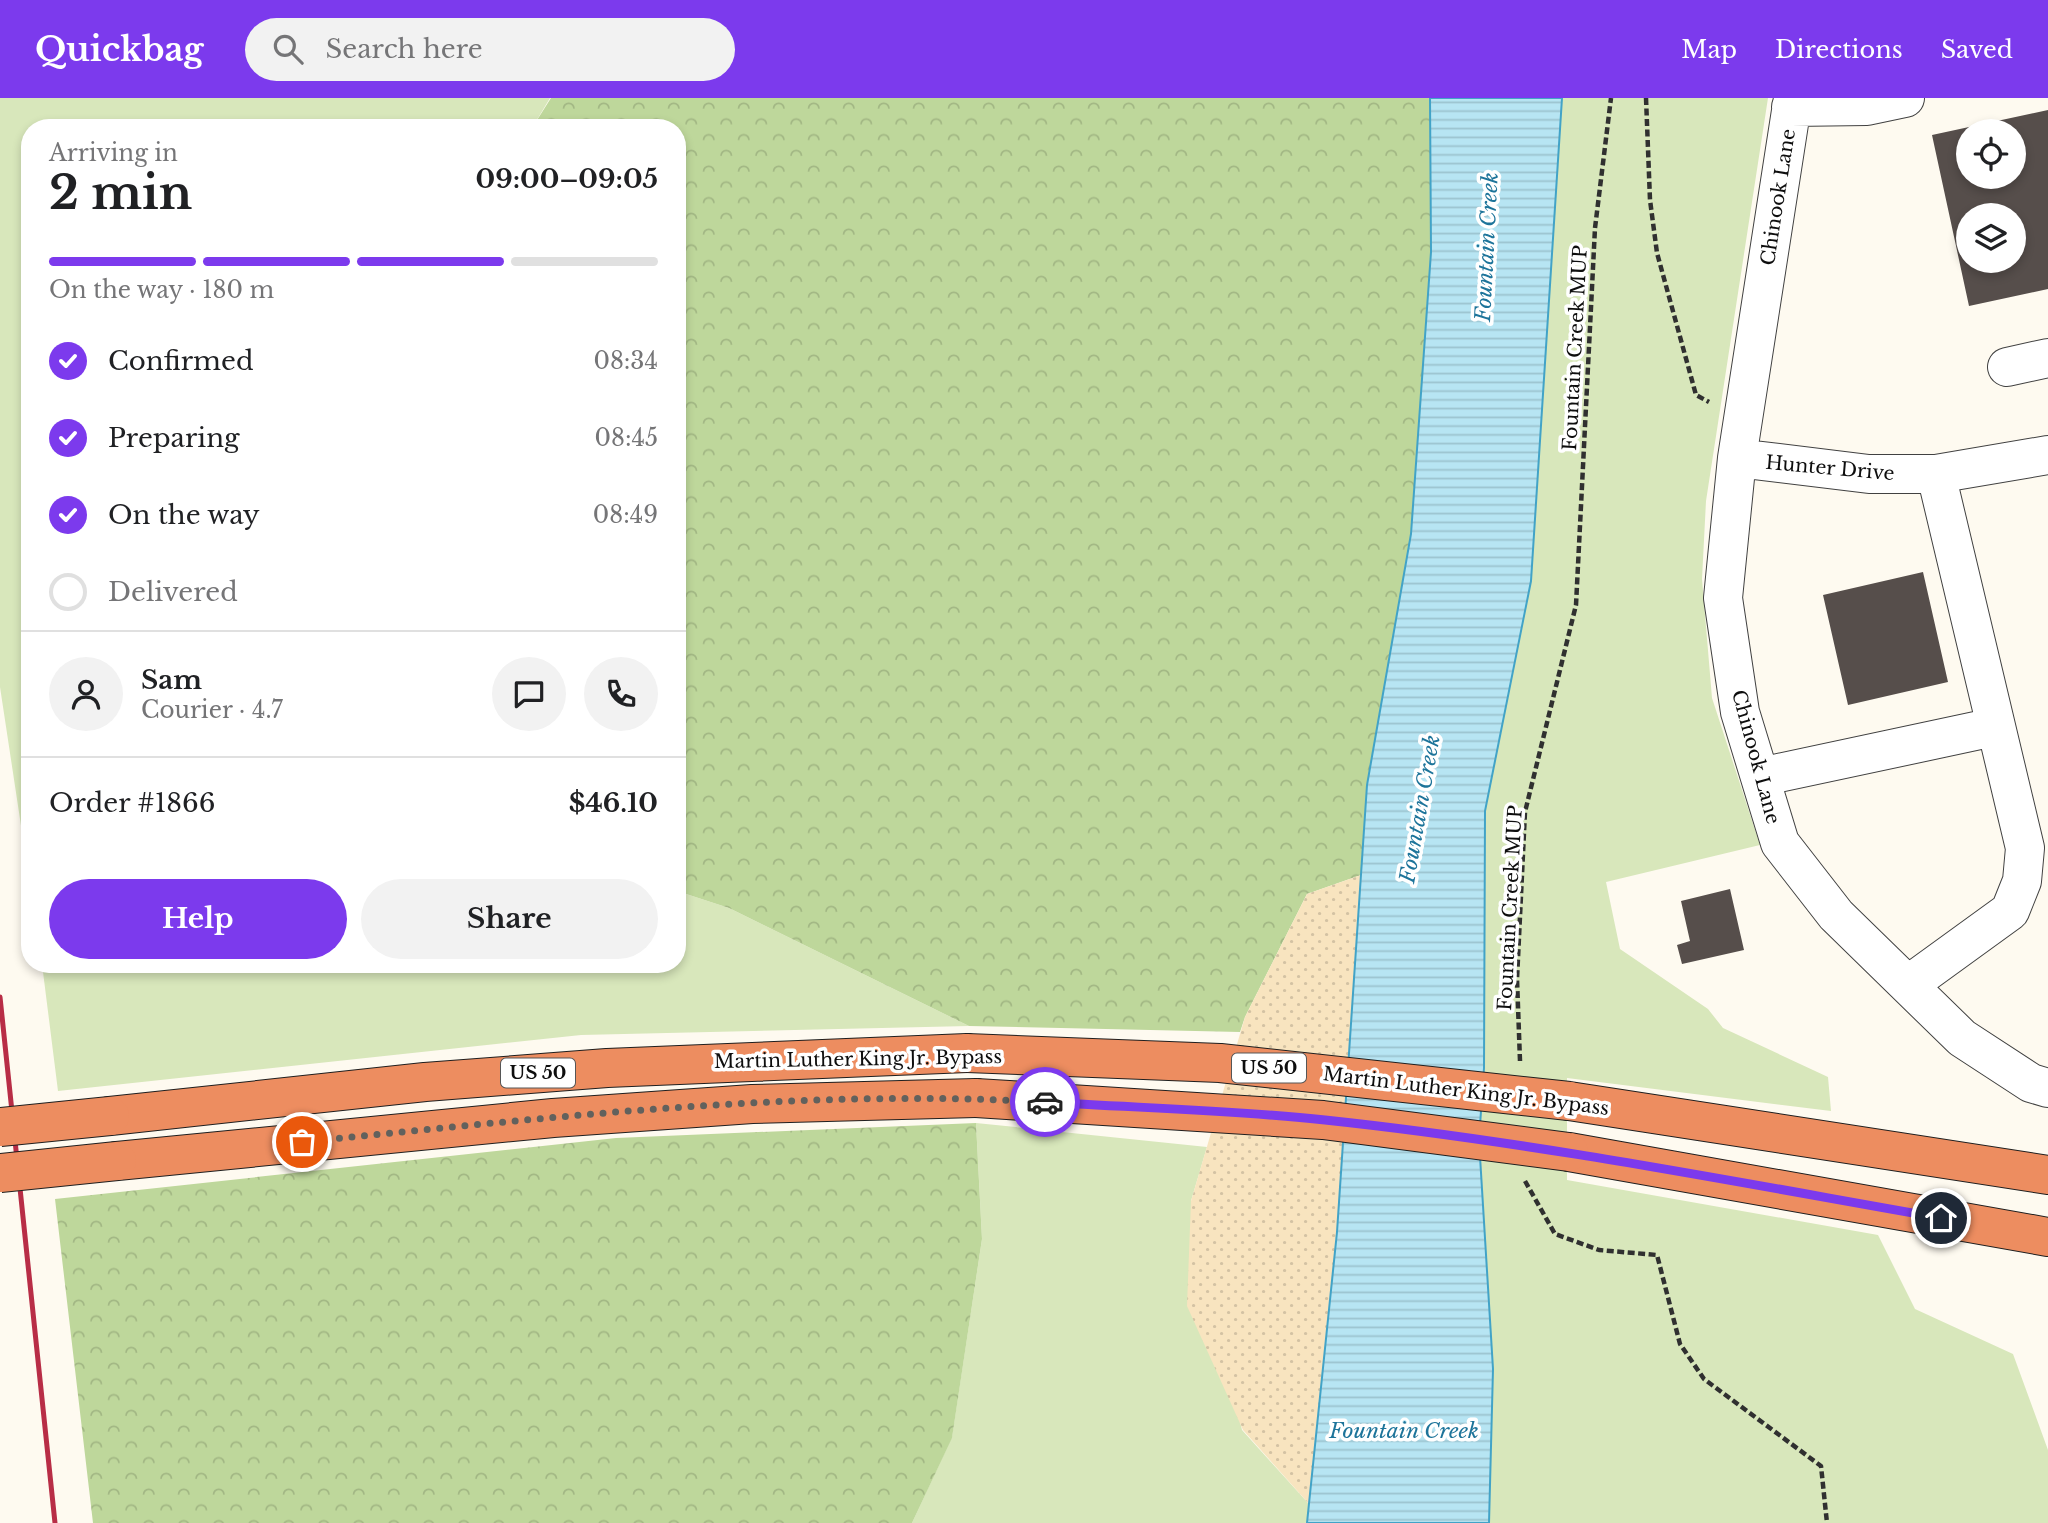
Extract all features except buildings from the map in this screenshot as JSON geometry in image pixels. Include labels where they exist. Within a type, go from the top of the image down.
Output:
[{"type":"highway","name":"Martin Luther King Jr. Bypass","points":[[0,1127],[425,1082],[607,1068],[967,1053],[1220,1063],[1569,1101],[2048,1175]]},
{"type":"highway","name":"US 50","points":[[0,1174],[553,1118],[752,1104],[976,1098],[1323,1120],[1569,1152],[2048,1237]]},
{"type":"street","points":[[1792,102],[1867,106],[1905,98]]},
{"type":"street","name":"Chinook Lane","points":[[1792,102],[1737,458],[1723,598],[1740,712],[1780,843],[1836,915],[1962,1038],[2031,1083],[2048,1088]]},
{"type":"street","points":[[2007,367],[2048,358]]},
{"type":"street","name":"Hunter Drive","points":[[1737,458],[1870,474],[1936,474],[2048,455]]},
{"type":"street","points":[[1908,985],[2010,911],[2022,881],[2025,848],[1994,727],[1936,474]]},
{"type":"street","points":[[1760,777],[1994,727]]},
{"type":"path","name":"Fountain Creek MUP","points":[[1520,1073],[1517,979],[1525,812],[1576,604],[1595,228],[1611,98]]},
{"type":"path","points":[[1646,98],[1650,200],[1657,253],[1696,395],[1745,413]]},
{"type":"path","points":[[1524,1180],[1555,1234],[1599,1250],[1657,1255],[1680,1344],[1704,1379],[1821,1466],[1827,1523]]},
{"type":"green space","points":[[0,98],[550,98],[537,119],[21,119],[21,826],[0,687]]},
{"type":"green space","points":[[551,98],[1430,98],[1431,252],[1411,534],[1367,785],[1361,875],[1307,894],[1240,1032],[969,1026],[729,908],[686,894],[686,119],[538,119]]},
{"type":"green space","points":[[1562,98],[1768,98],[1706,501],[1702,579],[1712,698],[1760,845],[1606,882],[1620,949],[1708,1009],[1723,1028],[1828,1077],[1831,1111],[1567,1078],[1567,1180],[1878,1235],[1915,1309],[2013,1354],[2048,1450],[2048,1523],[1489,1523],[1493,1369],[1479,1140],[1484,1068],[1485,810],[1531,581]]},
{"type":"green space","points":[[686,894],[729,908],[969,1026],[581,1035],[58,1091],[43,973],[686,973]]},
{"type":"green space","points":[[976,1123],[1207,1147],[1191,1201],[1242,1430],[1309,1504],[1307,1523],[912,1523],[952,1437],[982,1239]]},
{"type":"green space","points":[[976,1123],[982,1239],[952,1438],[912,1523],[93,1523],[55,1199],[616,1138]]},
{"type":"sand","points":[[1361,875],[1337,1232],[1309,1504],[1243,1430],[1187,1306],[1191,1201],[1245,1017],[1307,894]]},
{"type":"water","name":"Fountain Creek","points":[[1430,98],[1562,98],[1531,581],[1485,811],[1484,1068],[1479,1140],[1493,1369],[1489,1523],[1307,1523],[1337,1232],[1367,785],[1411,534],[1431,252]]},
{"type":"railway","points":[[0,997],[55,1523]]},
{"type":"way so far","points":[[302,1142],[553,1118],[752,1104],[976,1098],[1045,1102]]},
{"type":"route","points":[[1045,1102],[1323,1120],[1479,1139],[1569,1152],[1941,1218]]}]
